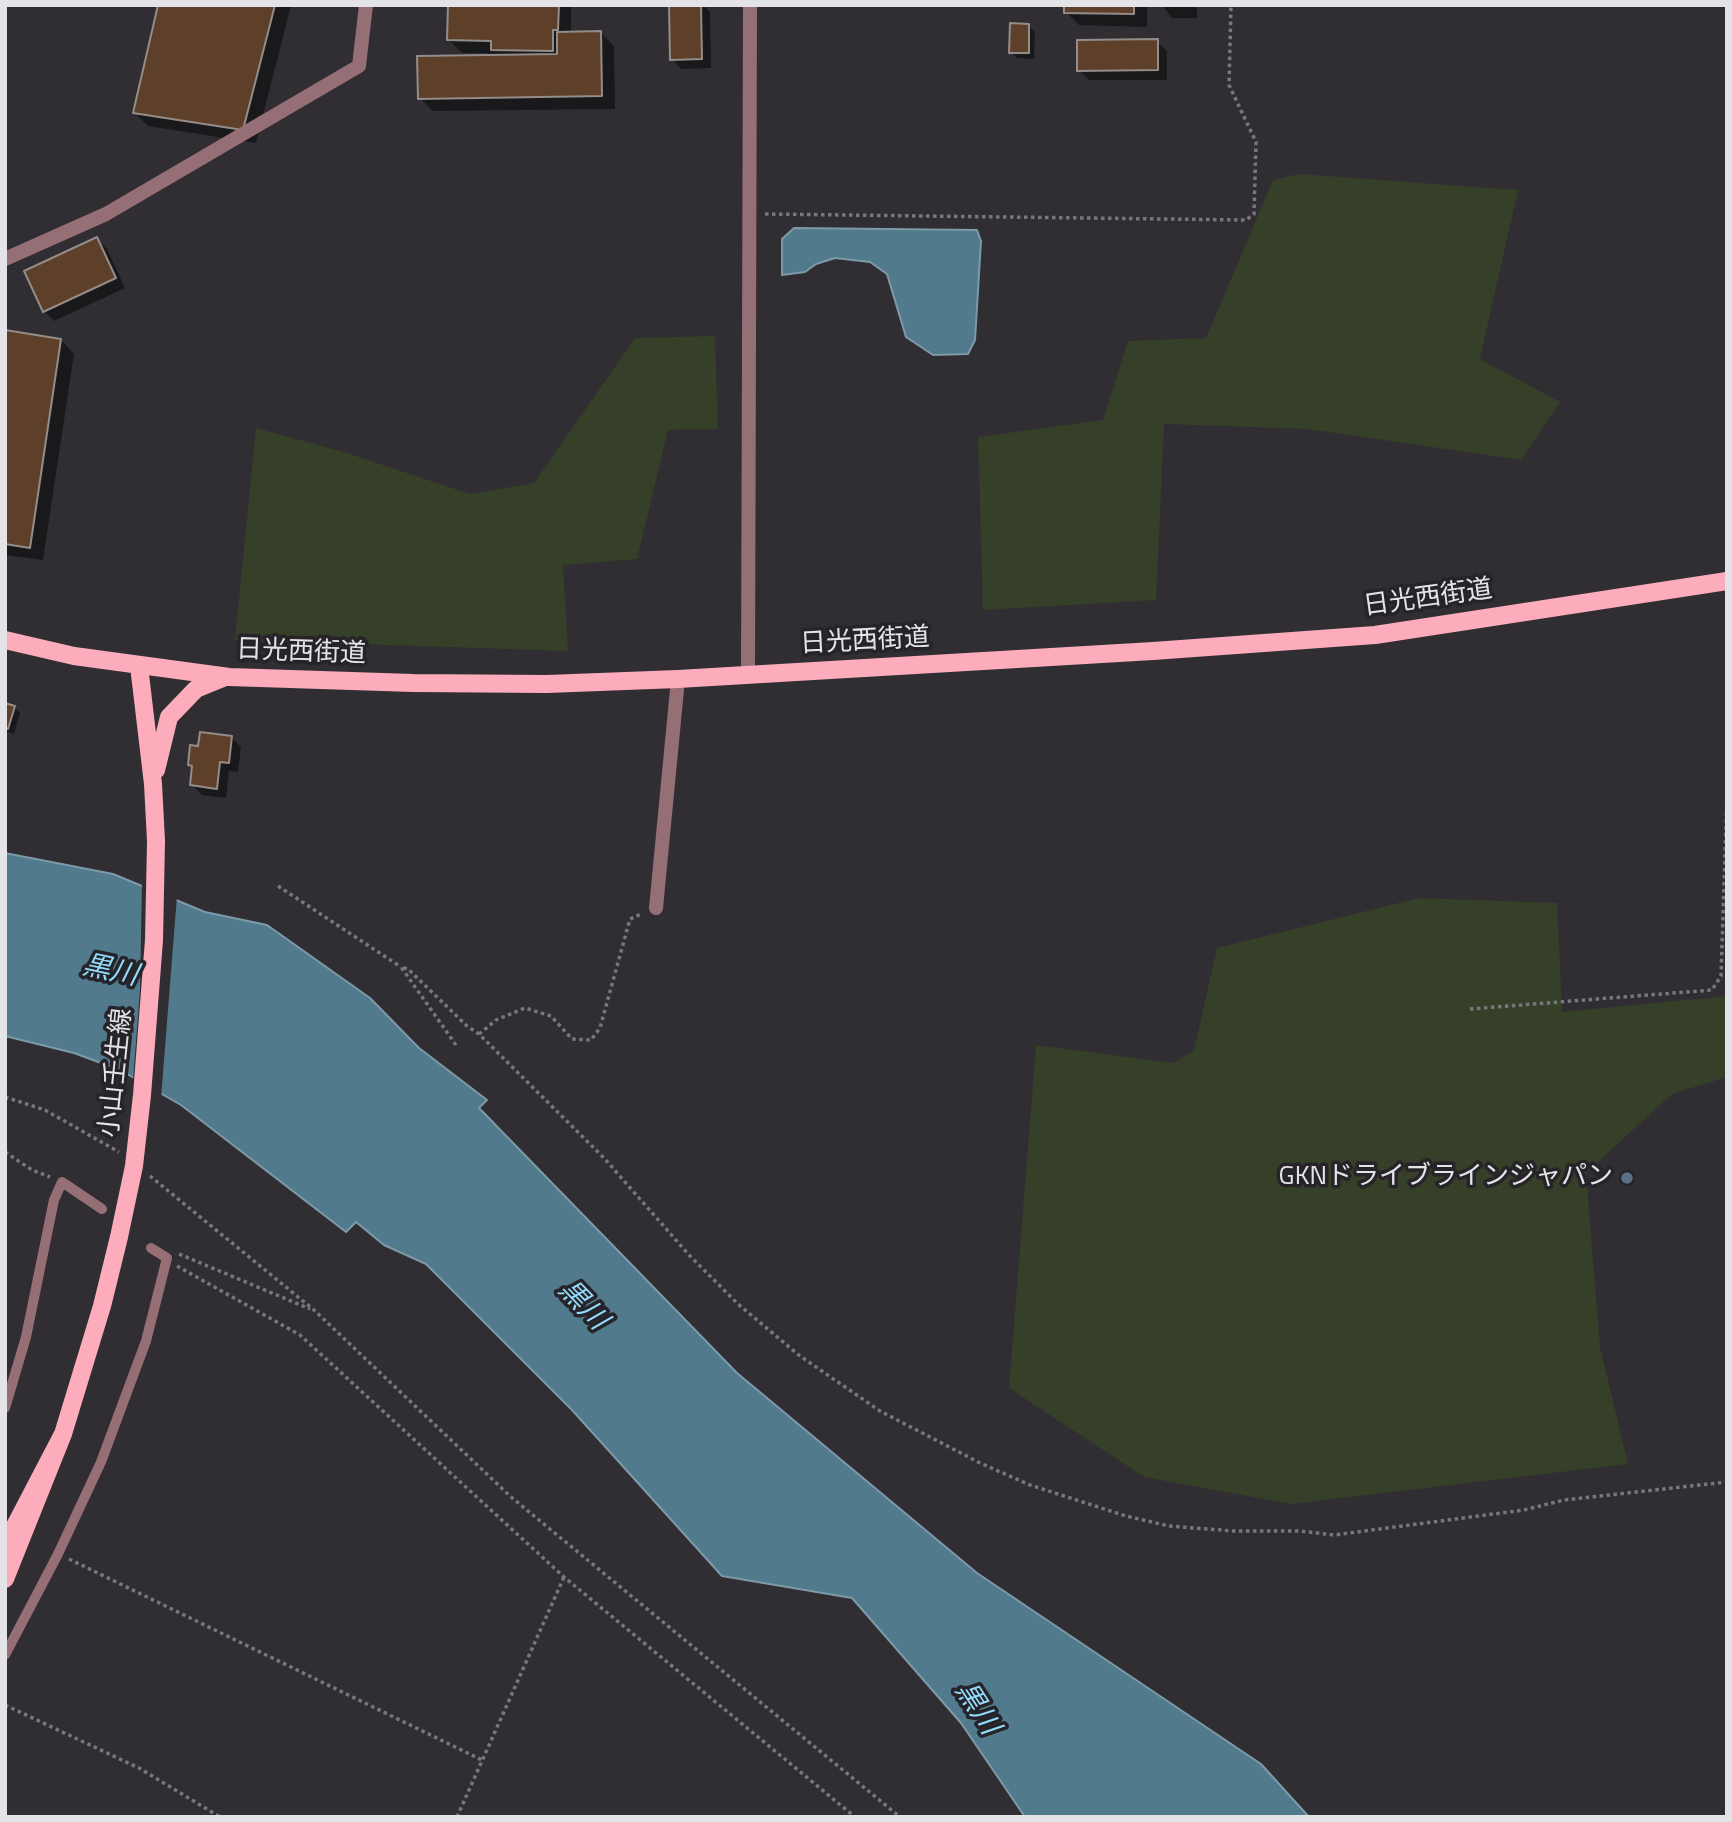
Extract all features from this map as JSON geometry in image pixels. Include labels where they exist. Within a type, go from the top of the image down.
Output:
[{"type":"main road","name":"日光西街道","points":[[5,640],[74,656],[229,677],[547,684],[748,675],[1375,635],[1727,581]]},
{"type":"main road","name":"小山壬生線","points":[[5,1579],[63,1434],[103,1306],[134,1160],[151,993],[156,841],[153,784],[139,666]]},
{"type":"main road","points":[[153,784],[169,717],[196,689],[211,681],[229,677]]},
{"type":"main road","name":"小山壬生線","points":[[5,1545],[63,1434]]},
{"type":"street","points":[[5,259],[106,214],[359,65],[366,5]]},
{"type":"street","points":[[748,675],[750,5]]},
{"type":"street","points":[[656,908],[678,679]]},
{"type":"lane","points":[[5,1408],[26,1337],[54,1200],[62,1182],[102,1209]]},
{"type":"lane","points":[[5,1655],[58,1554],[101,1462],[146,1341],[167,1258],[151,1248]]},
{"type":"path","points":[[749,214],[1246,220],[1254,214],[1256,142],[1229,85],[1231,5]]},
{"type":"path","points":[[1470,1009],[1712,990],[1721,976],[1727,796]]},
{"type":"path","points":[[278,886],[401,967],[456,1045]]},
{"type":"path","points":[[479,1034],[496,1020],[525,1008],[551,1016],[572,1039],[591,1040],[600,1028],[630,919],[656,908]]},
{"type":"path","points":[[401,967],[408,968],[479,1034],[604,1158],[689,1255],[738,1304],[800,1356],[880,1411],[980,1463],[1030,1485],[1126,1516],[1169,1526],[1233,1531],[1300,1531],[1334,1535],[1524,1510],[1564,1500],[1727,1482]]},
{"type":"path","points":[[5,1097],[44,1111],[134,1160],[314,1310],[511,1497],[900,1817]]},
{"type":"path","points":[[5,1152],[32,1170],[62,1182]]},
{"type":"path","points":[[167,1258],[180,1254],[314,1310]]},
{"type":"path","points":[[167,1258],[179,1268],[300,1335],[564,1577],[855,1817]]},
{"type":"path","points":[[58,1554],[482,1760]]},
{"type":"path","points":[[457,1817],[564,1577]]},
{"type":"path","points":[[5,1705],[139,1768],[220,1817]]},
{"type":"green space","points":[[1299,174],[1518,190],[1480,359],[1560,402],[1521,460],[1308,429],[1164,424],[1156,600],[983,610],[978,437],[1103,420],[1128,341],[1206,338],[1273,180]]},
{"type":"green space","points":[[715,336],[718,429],[668,430],[637,559],[563,565],[568,651],[235,640],[256,428],[347,453],[470,494],[534,483],[635,338]]},
{"type":"green space","points":[[1419,898],[1557,903],[1562,1012],[1727,996],[1727,1077],[1672,1094],[1586,1173],[1600,1347],[1628,1464],[1291,1504],[1144,1477],[1009,1388],[1036,1045],[1173,1063],[1194,1050],[1217,948]]},
{"type":"water","points":[[794,228],[977,230],[981,241],[975,340],[968,354],[933,355],[906,337],[887,274],[870,262],[835,258],[816,264],[805,272],[782,275],[782,239]]},
{"type":"water","name":"黒川","points":[[5,853],[113,874],[205,912],[267,925],[370,998],[419,1048],[487,1100],[479,1108],[737,1373],[977,1573],[1261,1764],[1309,1817],[1025,1817],[961,1723],[852,1598],[722,1576],[572,1410],[426,1264],[384,1245],[356,1222],[346,1232],[181,1105],[120,1070],[74,1053],[5,1036]]},
{"type":"pier","points":[[142,882],[177,896],[161,1098],[133,1081],[140,990]]},
{"type":"building","points":[[158,5],[275,5],[243,130],[133,113]]},
{"type":"building","points":[[448,5],[559,5],[558,30],[553,30],[553,51],[491,50],[491,41],[447,40]]},
{"type":"building","points":[[669,5],[701,5],[702,59],[670,60]]},
{"type":"building","points":[[1064,5],[1134,5],[1134,14],[1064,13]]},
{"type":"building","points":[[1010,23],[1029,24],[1029,53],[1009,53]]},
{"type":"building","points":[[601,31],[602,96],[418,99],[417,56],[557,54],[557,32]]},
{"type":"building","points":[[1158,39],[1158,70],[1077,71],[1077,40]]},
{"type":"building","points":[[97,237],[116,278],[43,312],[24,271]]},
{"type":"building","points":[[5,330],[61,339],[30,548],[5,544]]},
{"type":"building","points":[[5,703],[15,706],[8,729],[5,728]]},
{"type":"building","points":[[200,732],[232,736],[229,763],[220,762],[217,789],[190,785],[190,745],[198,746]]},
{"type":"place","name":"GKNドライブラインジャパン","points":[[1627,1178]]}]
